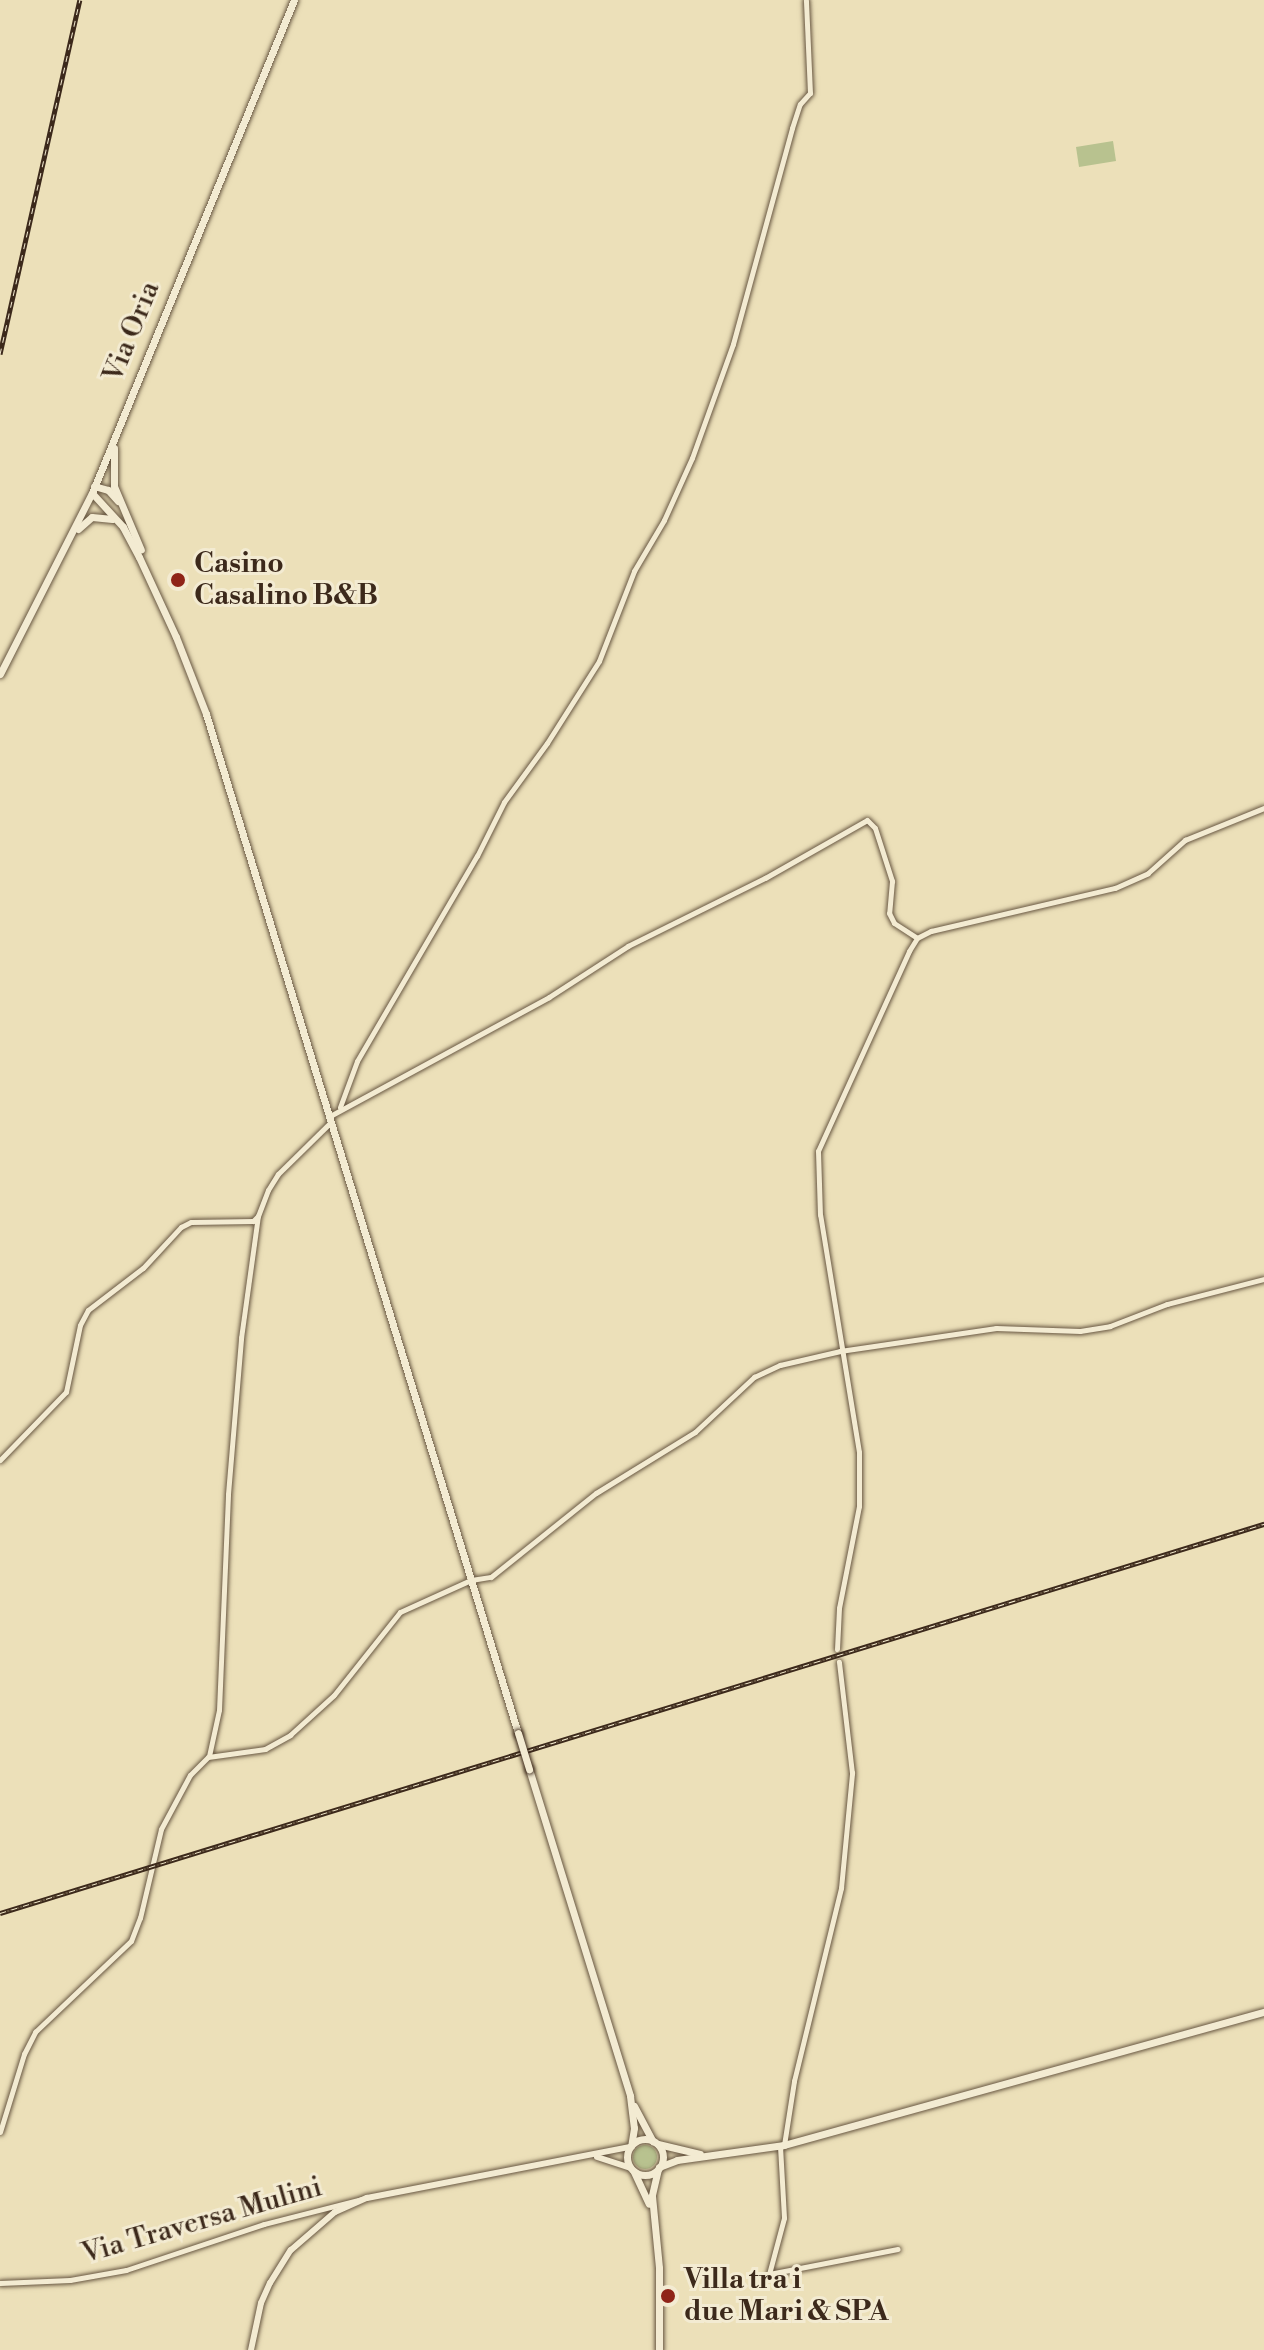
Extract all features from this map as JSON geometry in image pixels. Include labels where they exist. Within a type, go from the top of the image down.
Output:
[{"type":"main road","name":"Via Oria","points":[[0,674],[93,490],[163,313],[294,0]]},
{"type":"main road","points":[[115,439],[113,473],[119,502],[206,714],[630,2096],[634,2128],[627,2158],[647,2196],[654,2221]]},
{"type":"main road","points":[[93,490],[108,490],[119,502]]},
{"type":"main road","points":[[93,490],[123,527],[162,604]]},
{"type":"main road","points":[[69,539],[82,524],[98,516],[110,517],[123,527]]},
{"type":"main road","points":[[632,2170],[644,2175],[677,2160],[782,2145],[1264,2012]]},
{"type":"main road","points":[[630,2096],[662,2155],[653,2185],[659,2268],[659,2350]]},
{"type":"main road","points":[[630,2146],[642,2139],[710,2155]]},
{"type":"street","points":[[0,2132],[24,2054],[35,2032],[131,1941],[142,1912],[164,1822],[190,1775],[208,1757],[219,1710],[228,1494],[241,1338],[258,1216],[278,1174],[340,1107],[357,1061],[477,856],[504,802],[547,743],[599,661],[634,571],[664,520],[692,458],[733,344],[792,128],[800,104],[810,93],[806,0]]},
{"type":"street","points":[[837,1649],[839,1608],[859,1506],[859,1452],[820,1215],[818,1151],[834,1110],[917,938],[943,928],[1115,888],[1148,873],[1185,840],[1264,808]]},
{"type":"street","points":[[340,1107],[549,997],[628,946],[765,878],[867,820],[875,828],[892,881],[889,913],[894,923],[917,938]]},
{"type":"street","points":[[0,1460],[57,1405],[66,1392],[80,1325],[88,1310],[143,1268],[181,1227],[191,1222],[253,1221],[258,1216]]},
{"type":"street","points":[[208,1757],[265,1749],[278,1743],[334,1695],[400,1612],[471,1580],[491,1577],[596,1493],[695,1432],[754,1377],[780,1365],[840,1351],[996,1328],[1080,1331],[1110,1326],[1167,1304],[1264,1279]]},
{"type":"street","points":[[839,1662],[852,1773],[841,1888],[794,2081],[782,2145],[784,2218],[769,2274],[898,2249]]},
{"type":"street","points":[[251,2350],[261,2303],[291,2250],[335,2212],[367,2198],[630,2146]]},
{"type":"street","points":[[590,2156],[632,2170]]},
{"type":"street","name":"Via Traversa Mulini","points":[[0,2283],[70,2280],[126,2270],[278,2220],[367,2198]]},
{"type":"green space","points":[[1113,141],[1116,161],[1079,167],[1076,147]]},
{"type":"green space","points":[[640,2145],[650,2145],[657,2152],[657,2162],[650,2169],[640,2169],[633,2162],[633,2152]]},
{"type":"railway","points":[[0,354],[80,0]]},
{"type":"railway","points":[[0,1913],[1264,1524]]},
{"type":"place","name":"Casino Casalino B&B","points":[[178,580]]},
{"type":"place","name":"Villa tra i due Mari & SPA","points":[[668,2296]]}]
